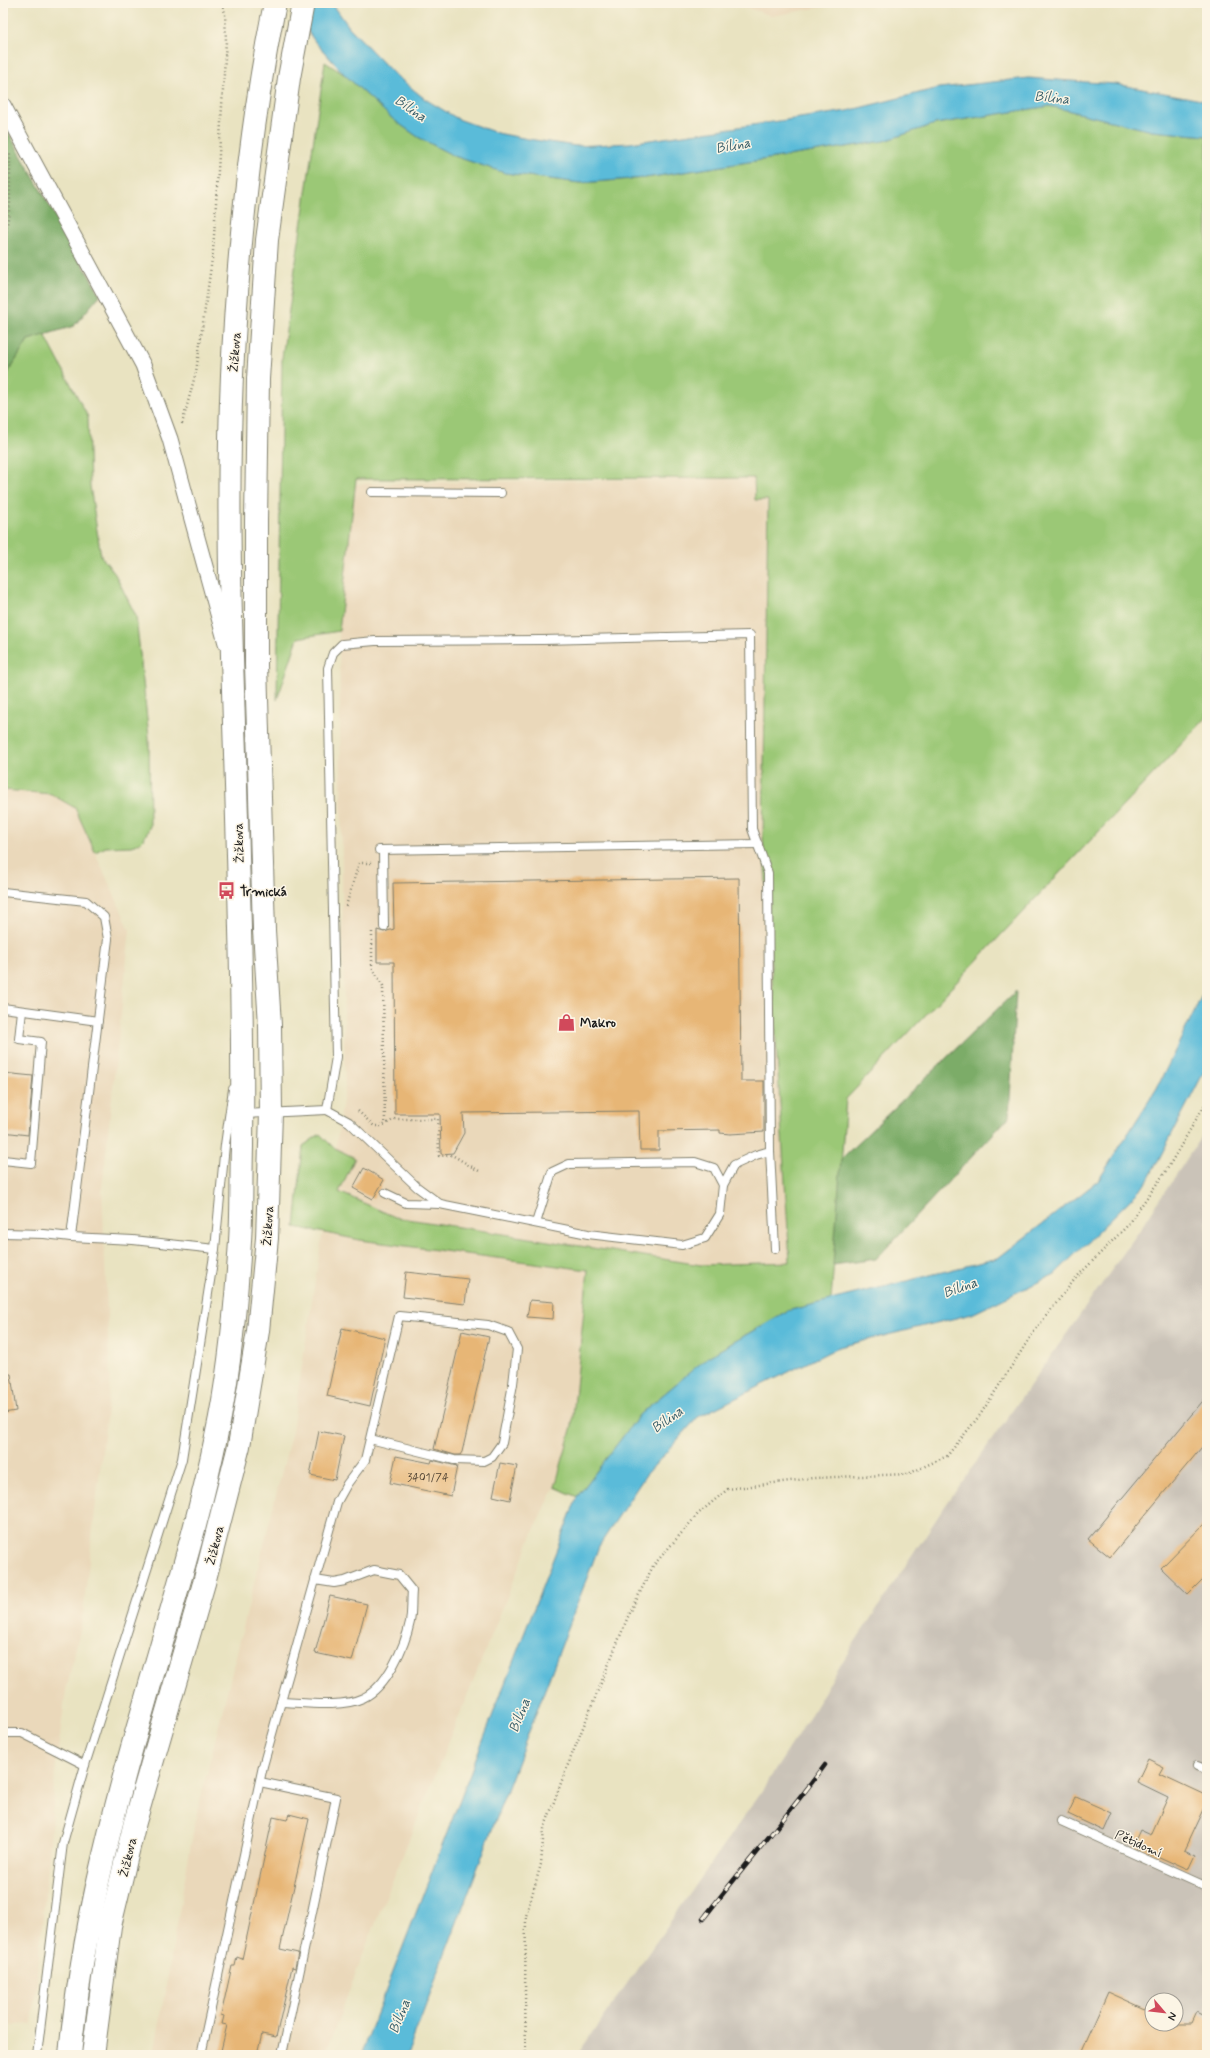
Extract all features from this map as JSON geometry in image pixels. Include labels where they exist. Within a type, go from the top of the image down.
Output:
[{"type":"main road","name":"Žižkova","points":[[70,2055],[74,2010],[88,1924],[113,1815],[183,1568],[216,1439],[225,1390],[240,1238],[242,1114],[242,1024],[230,519],[232,377],[242,232],[259,90],[275,3]]},
{"type":"main road","name":"Žižkova","points":[[93,2055],[110,1926],[133,1829],[204,1583],[239,1446],[258,1331],[267,1238],[271,1113],[270,1025],[264,930],[260,753],[256,665],[258,379],[267,240],[289,78],[302,3]]},
{"type":"street","name":"Žižkova","points":[[3,105],[143,365],[170,440],[218,617],[233,663]]},
{"type":"lane","points":[[372,492],[501,493]]},
{"type":"lane","points":[[327,1110],[336,1057],[328,668],[333,653],[342,644],[375,641],[543,640],[750,635],[752,829],[768,873],[770,1152],[775,1249]]},
{"type":"lane","points":[[384,927],[382,850],[758,844]]},
{"type":"lane","points":[[3,892],[86,901],[104,917],[108,939],[71,1237]]},
{"type":"lane","points":[[3,1008],[98,1021]]},
{"type":"lane","points":[[3,1160],[31,1163],[41,1042],[19,1039],[22,1011]]},
{"type":"lane","name":"Žižkova","points":[[37,2055],[63,1843],[85,1765],[182,1459],[215,1249],[225,1145],[242,1024]]},
{"type":"lane","points":[[242,1114],[327,1110],[349,1122],[417,1187],[440,1204]]},
{"type":"lane","points":[[385,1193],[406,1203],[440,1204],[588,1234],[682,1245],[705,1238],[720,1214],[723,1185],[734,1165],[756,1154],[770,1152]]},
{"type":"lane","points":[[536,1223],[552,1172],[569,1164],[695,1162],[714,1168],[723,1185]]},
{"type":"lane","points":[[3,1233],[44,1234],[133,1240],[215,1249]]},
{"type":"lane","points":[[202,2055],[260,1782],[281,1702],[337,1502],[347,1484],[365,1460],[399,1316],[488,1325],[508,1332],[517,1349],[514,1384],[502,1443],[492,1457],[484,1461],[454,1460],[370,1439]]},
{"type":"lane","points":[[281,1702],[333,1704],[364,1698],[385,1680],[401,1651],[411,1621],[412,1591],[399,1575],[374,1570],[345,1580],[334,1582],[315,1580]]},
{"type":"lane","points":[[3,1733],[22,1733],[85,1765]]},
{"type":"lane","points":[[1197,1766],[1207,1770]]},
{"type":"lane","points":[[260,1782],[336,1798],[282,2055]]},
{"type":"lane","name":"Pětidomí","points":[[1061,1821],[1207,1887]]},
{"type":"path","points":[[170,440],[183,423],[196,372],[213,252],[226,41],[225,13],[222,3]]},
{"type":"path","points":[[3,255],[10,204],[10,150]]},
{"type":"path","points":[[344,910],[359,863],[372,862],[372,870]]},
{"type":"path","points":[[372,929],[372,967],[383,986],[385,1124]]},
{"type":"path","points":[[526,2055],[526,1916],[541,1864],[544,1829],[565,1772],[627,1619],[653,1566],[698,1514],[728,1489],[814,1478],[908,1474],[947,1456],[980,1415],[1033,1333],[1075,1279],[1126,1227],[1166,1171],[1207,1101]]},
{"type":"path","points":[[358,1111],[374,1126],[385,1124],[395,1119],[438,1119],[439,1156],[452,1155],[479,1170]]},
{"type":"shaded area","points":[[733,3],[843,3],[772,16]]},
{"type":"shaded area","points":[[755,478],[757,500],[768,500],[790,1262],[701,1265],[592,1248],[572,1426],[555,1487],[534,1530],[368,1941],[325,2055],[154,2055],[195,1821],[292,1431],[345,1087],[339,631],[354,484]]},
{"type":"shaded area","points":[[3,790],[51,794],[75,808],[130,930],[102,1188],[110,1384],[82,1621],[66,1690],[55,1773],[49,1856],[32,2024],[16,2025],[3,2024]]},
{"type":"shaded area","points":[[1207,1128],[1207,2055],[577,2055],[759,1795],[802,1729],[849,1651],[943,1509],[1137,1234]]},
{"type":"green space","points":[[325,62],[345,75],[394,120],[418,137],[454,156],[505,173],[580,183],[645,178],[884,141],[935,124],[1050,106],[1152,131],[1207,136],[1207,717],[846,1099],[831,1300],[787,1311],[708,1357],[640,1414],[577,1497],[555,1487],[572,1426],[588,1270],[360,1240],[295,1227],[303,1146],[320,1134],[333,1147],[355,1158],[339,1192],[395,1217],[701,1265],[790,1262],[763,837],[768,500],[755,500],[754,478],[356,479],[339,631],[298,638],[277,700],[282,358]]},
{"type":"green space","points":[[3,123],[100,295],[74,326],[28,340],[3,381]]},
{"type":"green space","points":[[45,335],[88,417],[90,486],[101,556],[115,574],[136,616],[149,737],[150,826],[144,839],[140,843],[131,846],[106,847],[95,852],[75,808],[51,794],[3,790],[3,381],[28,340]]},
{"type":"green space","points":[[1016,991],[1009,1117],[876,1259],[833,1265],[841,1159]]},
{"type":"water","name":"Bílina","points":[[288,3],[332,3],[349,27],[393,73],[425,99],[458,119],[497,133],[576,146],[630,143],[847,111],[939,88],[1028,78],[1115,84],[1207,101],[1207,136],[1152,131],[1050,106],[935,124],[884,141],[645,178],[580,183],[505,173],[454,156],[418,137],[394,120],[345,75],[316,43]]},
{"type":"water","name":"Bílina","points":[[1207,985],[1207,1066],[1146,1184],[1055,1274],[972,1314],[839,1347],[698,1417],[645,1476],[599,1546],[407,2055],[361,2055],[577,1497],[640,1414],[708,1357],[787,1311],[998,1258],[1098,1181],[1157,1088]]},
{"type":"building","name":"Makro","points":[[739,878],[741,1081],[764,1081],[764,1132],[730,1134],[720,1133],[720,1130],[659,1131],[659,1150],[640,1150],[639,1111],[463,1113],[464,1133],[453,1153],[441,1154],[440,1114],[395,1114],[394,962],[377,962],[377,930],[384,932],[394,929],[393,883]]},
{"type":"building","points":[[3,1073],[33,1076],[28,1135],[3,1132]]},
{"type":"building","points":[[364,1168],[384,1180],[373,1199],[353,1188]]},
{"type":"building","points":[[406,1272],[468,1279],[465,1304],[403,1297]]},
{"type":"building","points":[[530,1300],[554,1302],[553,1319],[527,1317]]},
{"type":"building","points":[[342,1328],[385,1338],[370,1406],[327,1396]]},
{"type":"building","points":[[462,1331],[489,1337],[462,1452],[460,1455],[455,1455],[434,1449]]},
{"type":"building","points":[[3,1374],[11,1374],[16,1411],[3,1413]]},
{"type":"building","points":[[1207,1396],[1207,1441],[1110,1557],[1088,1539]]},
{"type":"building","points":[[319,1431],[344,1436],[335,1480],[310,1475]]},
{"type":"building","points":[[396,1456],[431,1463],[432,1460],[457,1466],[451,1496],[390,1483]]},
{"type":"building","points":[[500,1463],[517,1466],[510,1500],[493,1496]]},
{"type":"building","points":[[1207,1521],[1207,1575],[1188,1594],[1161,1568]]},
{"type":"building","points":[[330,1596],[367,1604],[352,1661],[315,1653]]},
{"type":"building","points":[[1148,1759],[1164,1767],[1160,1774],[1207,1796],[1207,1801],[1184,1850],[1195,1855],[1188,1870],[1133,1845],[1140,1830],[1151,1835],[1168,1797],[1137,1782]]},
{"type":"building","points":[[1076,1797],[1112,1813],[1104,1831],[1068,1814]]},
{"type":"building","points":[[289,1814],[309,1819],[280,1949],[298,1953],[295,1968],[292,1967],[276,2037],[262,2034],[257,2055],[220,2055],[227,2025],[222,2024],[224,2016],[221,2015],[232,1966],[235,1966],[237,1957],[242,1959],[273,1817],[287,1820]]},
{"type":"building","points":[[1108,1992],[1144,2008],[1144,2032],[1184,2032],[1184,2024],[1192,2024],[1197,2013],[1207,2018],[1207,2055],[1080,2055]]},
{"type":"railway","points":[[703,1919],[825,1765]]},
{"type":"place","name":"Trmická","points":[[227,891]]},
{"type":"place","name":"Makro","points":[[567,1022]]}]
